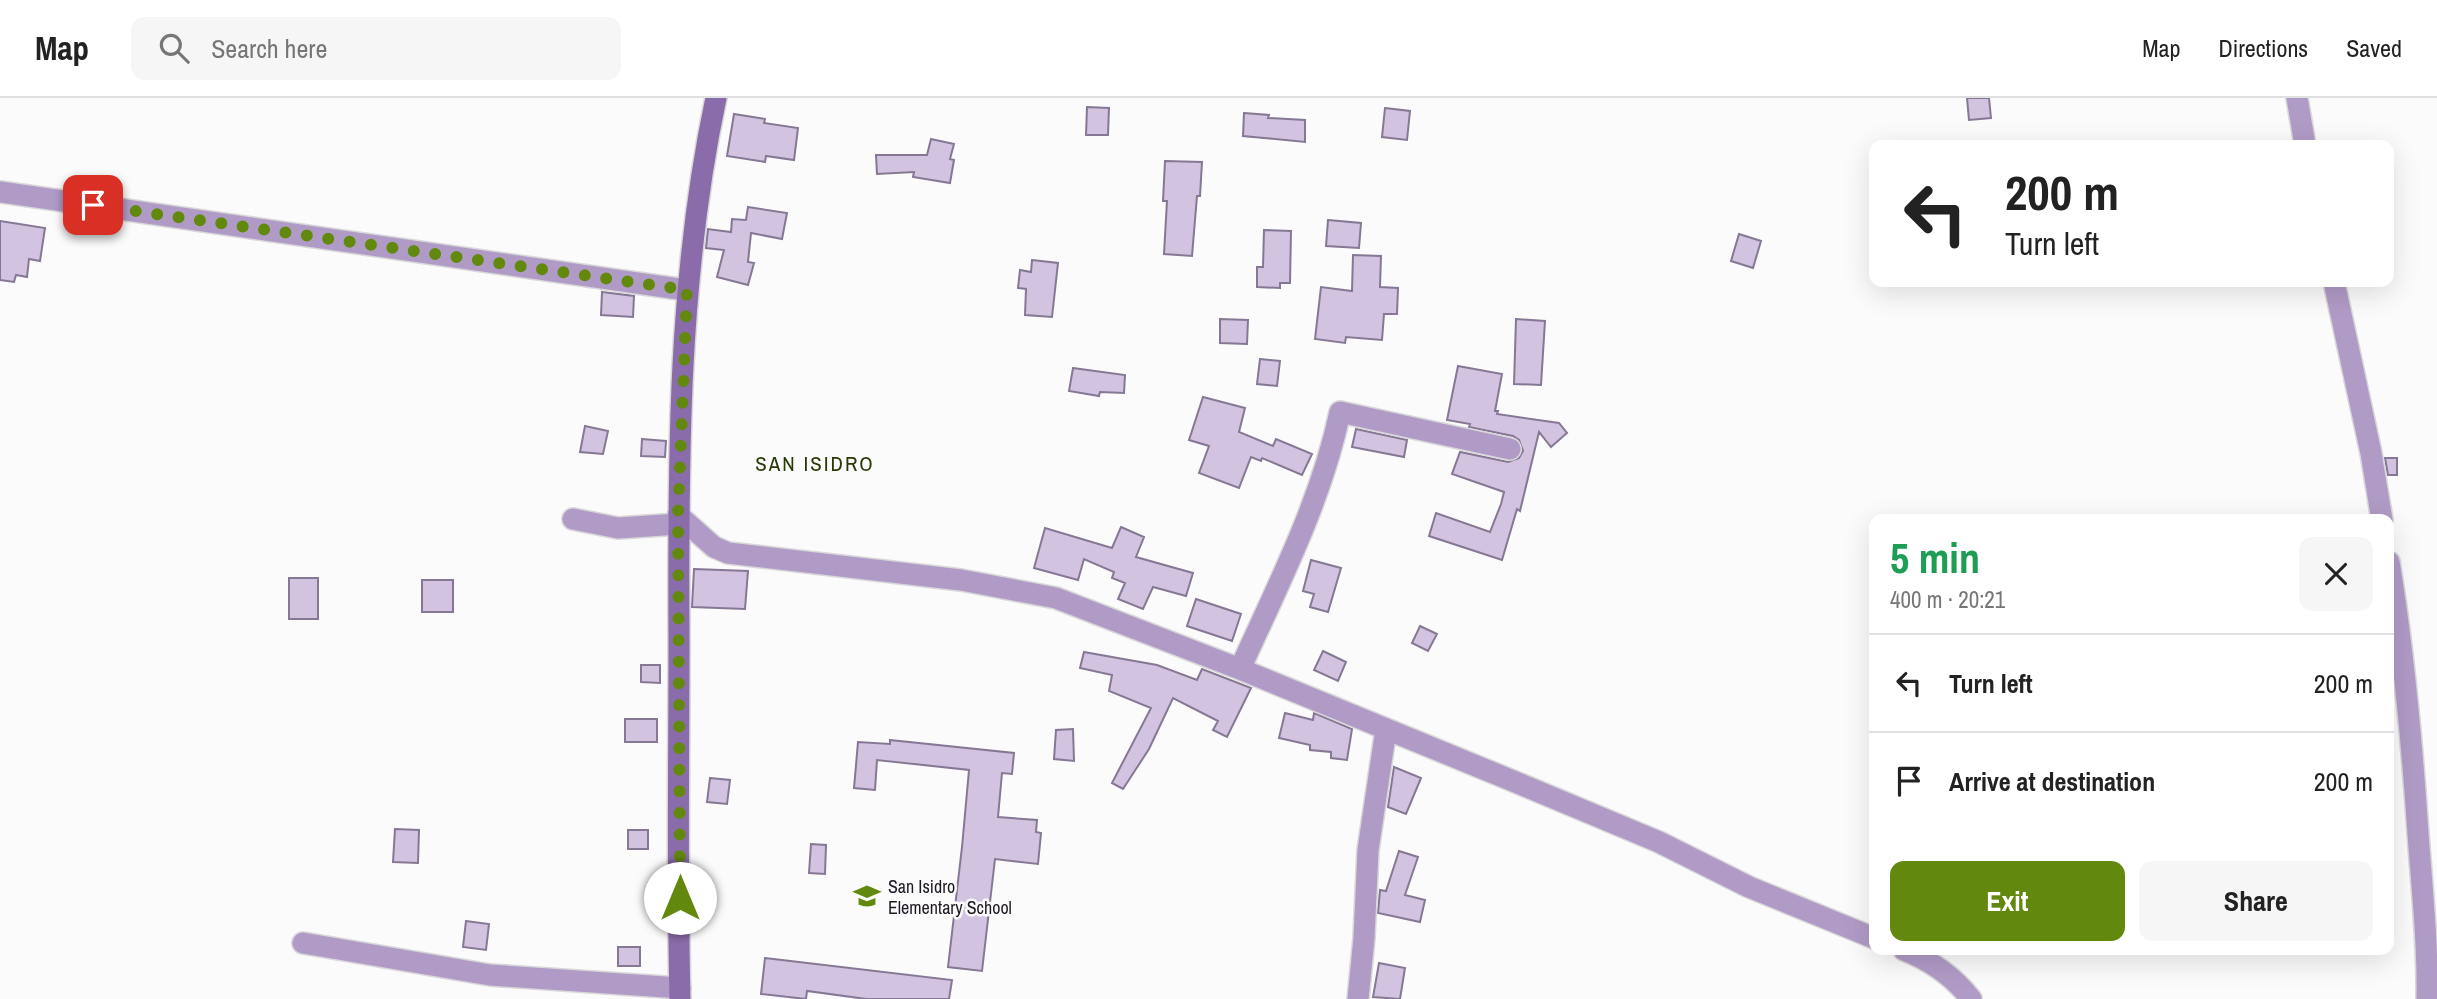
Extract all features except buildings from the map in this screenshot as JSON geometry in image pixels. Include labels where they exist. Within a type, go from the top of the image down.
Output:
[{"type":"street","points":[[303,943],[490,975],[680,994],[679,519],[687,290],[702,163],[716,98]]},
{"type":"street","points":[[2297,98],[2304,140]]},
{"type":"street","points":[[0,192],[687,290]]},
{"type":"street","points":[[2335,287],[2371,453],[2381,514]]},
{"type":"street","points":[[1240,669],[1315,501],[1334,442],[1340,412],[1510,449]]},
{"type":"street","points":[[573,519],[618,528],[679,519],[714,547],[728,554],[961,580],[1056,598],[1240,669],[1659,842],[1749,887],[1869,936]]},
{"type":"street","points":[[2394,593],[2415,786],[2428,960],[2427,999]]},
{"type":"street","points":[[1358,999],[1368,850],[1386,729]]},
{"type":"street","points":[[1916,955],[1956,979],[1971,999]]},
{"type":"place","name":"San Isidro Elementary School","points":[[867,896]]},
{"type":"district","name":"SAN ISIDRO","points":[[815,463]]},
{"type":"route","points":[[93,205],[687,290],[678,515],[680,898]]}]
